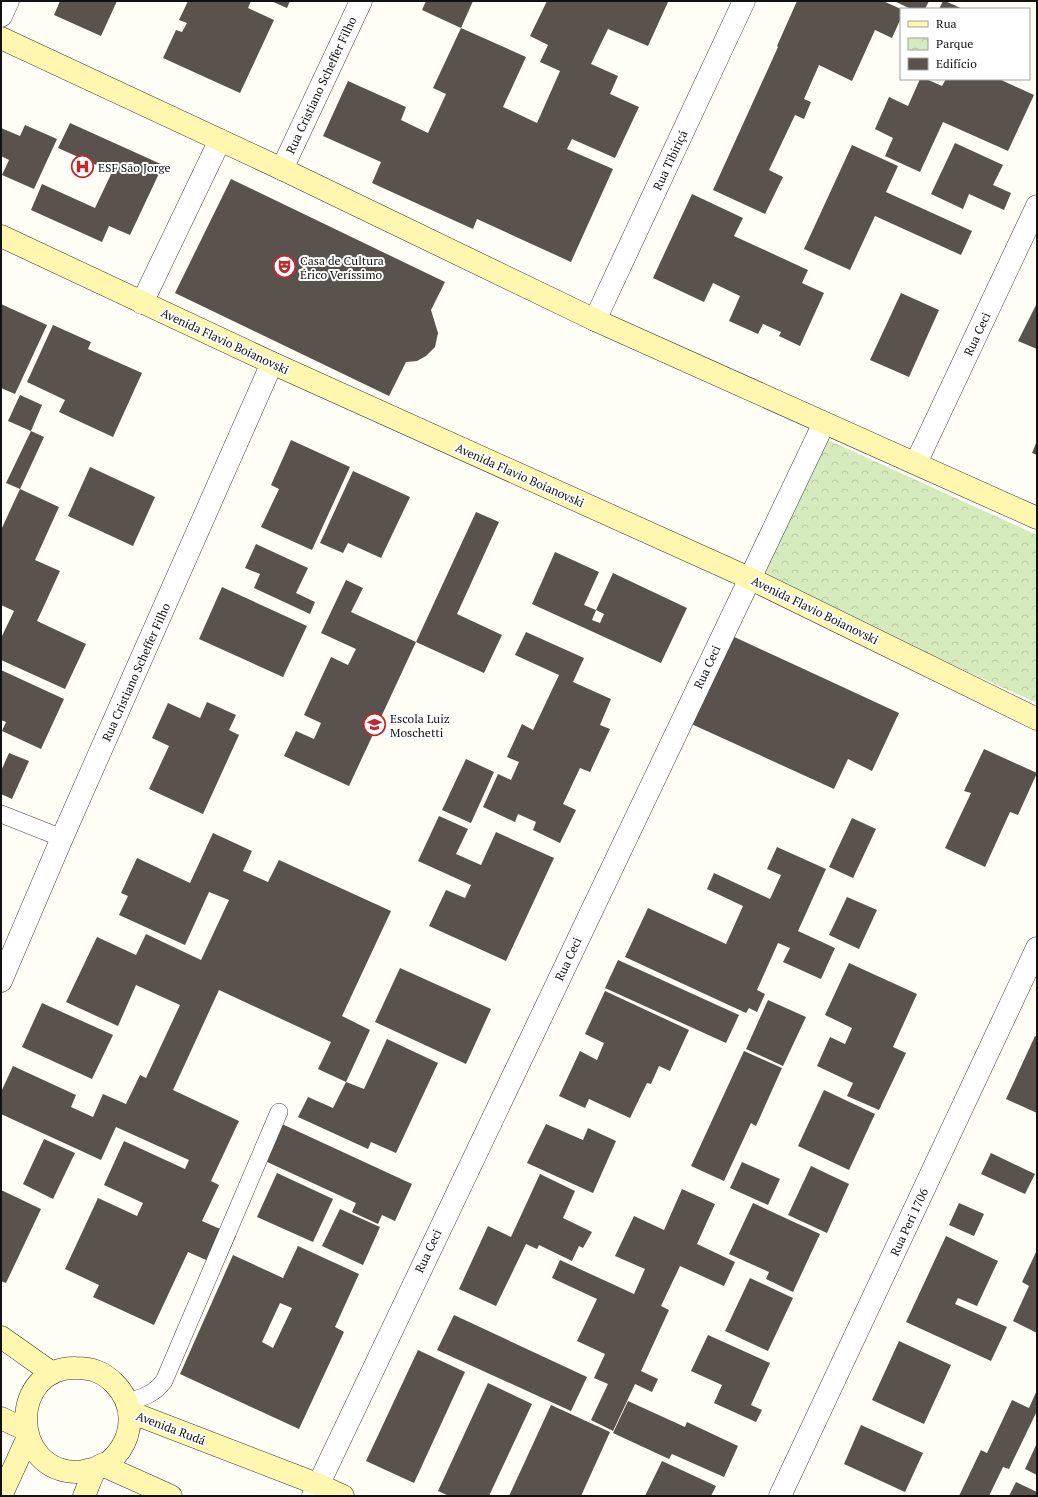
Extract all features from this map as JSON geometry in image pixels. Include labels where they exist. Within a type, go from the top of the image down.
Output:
[{"type":"street","points":[[1,16],[8,1]]},
{"type":"street","name":"Rua Cristiano Scheffer Filho","points":[[282,169],[361,1]]},
{"type":"street","name":"Rua Tibiriçá","points":[[595,320],[744,1]]},
{"type":"street","points":[[1,38],[282,169],[595,320],[1037,518]]},
{"type":"street","points":[[142,303],[220,140]]},
{"type":"street","name":"Rua Ceci","points":[[916,463],[1037,206]]},
{"type":"street","name":"Avenida Flavio Boianovski","points":[[1,236],[272,363],[749,578],[1037,719]]},
{"type":"street","name":"Rua Cristiano Scheffer Filho","points":[[1,981],[62,838],[272,363]]},
{"type":"street","name":"Rua Ceci","points":[[315,1490],[824,423]]},
{"type":"street","name":"Rua Peri 1706","points":[[780,1496],[1037,948]]},
{"type":"street","points":[[1,1337],[52,1373],[41,1382],[32,1393],[27,1405],[27,1434],[1,1496]]},
{"type":"street","name":"Avenida Rudá","points":[[52,1373],[70,1368],[89,1368],[107,1376],[120,1389],[129,1407],[315,1490],[343,1496]]},
{"type":"street","points":[[1,1418],[27,1434],[34,1449],[47,1462],[62,1470],[80,1472],[100,1466],[110,1460],[121,1449],[127,1436],[129,1407]]},
{"type":"street","points":[[84,1496],[100,1466]]},
{"type":"street","points":[[100,1466],[171,1496]]},
{"type":"lane","points":[[1,814],[62,838]]},
{"type":"lane","points":[[129,1407],[157,1390],[164,1381],[279,1112]]},
{"type":"green space","points":[[826,439],[1037,535],[1037,703],[759,577]]},
{"type":"building","points":[[60,1],[117,1],[101,36],[54,15]]},
{"type":"building","points":[[188,1],[251,1],[248,8],[274,20],[240,93],[163,58],[176,30],[182,32],[187,23],[179,20]]},
{"type":"building","points":[[271,1],[290,1],[287,8]]},
{"type":"building","points":[[426,1],[473,1],[461,28],[422,10]]},
{"type":"building","points":[[547,1],[668,2],[648,46],[608,29],[591,64],[618,76],[610,94],[639,107],[615,158],[572,139],[567,149],[613,169],[571,262],[477,219],[473,229],[372,183],[381,162],[323,136],[348,81],[406,107],[401,120],[428,133],[446,94],[433,88],[461,28],[526,57],[503,107],[537,123],[560,71],[540,62],[548,45],[530,36]]},
{"type":"building","points":[[797,1],[883,1],[900,9],[900,20],[892,38],[875,30],[852,81],[819,65],[804,99],[811,102],[804,119],[795,115],[769,170],[783,177],[765,214],[713,190],[778,47],[777,46]]},
{"type":"building","points":[[894,1],[929,1],[926,8],[909,8]]},
{"type":"building","points":[[943,1],[945,1],[961,8],[940,8]]},
{"type":"building","points":[[920,80],[928,80],[942,86],[945,80],[1001,80],[1034,95],[1008,151],[943,122],[920,172],[885,156],[893,138],[875,129],[889,97],[908,106]]},
{"type":"building","points":[[70,123],[163,165],[130,235],[109,226],[102,242],[31,210],[42,184],[95,208],[112,172],[58,148]]},
{"type":"building","points":[[25,125],[57,139],[34,189],[2,175],[9,160],[1,156],[1,128],[20,136]]},
{"type":"building","points":[[955,143],[1003,165],[993,185],[1011,193],[1004,210],[969,194],[963,209],[931,194]]},
{"type":"building","points":[[852,145],[898,166],[886,192],[972,231],[961,255],[875,216],[850,270],[804,249]]},
{"type":"building","points":[[231,179],[445,282],[431,310],[438,333],[435,347],[426,356],[417,361],[406,362],[389,396],[175,293]]},
{"type":"building","points":[[692,194],[743,218],[734,236],[808,270],[802,283],[824,293],[800,346],[779,336],[781,332],[763,324],[758,334],[729,321],[740,296],[713,283],[704,302],[653,278]]},
{"type":"building","points":[[901,293],[939,310],[909,377],[870,360]]},
{"type":"building","points":[[1037,303],[1037,349],[1018,341]]},
{"type":"building","points":[[1,304],[47,325],[15,394],[1,388]]},
{"type":"building","points":[[53,325],[91,342],[88,349],[142,373],[113,437],[59,412],[65,400],[27,382]]},
{"type":"building","points":[[20,395],[42,405],[31,431],[8,421]]},
{"type":"building","points":[[31,431],[44,437],[20,489],[6,483]]},
{"type":"building","points":[[291,440],[350,467],[312,550],[261,527],[279,489],[271,485]]},
{"type":"building","points":[[1037,441],[1037,455],[1032,453]]},
{"type":"building","points":[[90,467],[155,497],[133,546],[68,516]]},
{"type":"building","points":[[353,471],[410,497],[381,558],[348,543],[343,553],[320,543]]},
{"type":"building","points":[[20,489],[59,507],[35,560],[60,571],[37,621],[86,644],[65,689],[1,660],[1,638],[14,611],[1,605],[1,530]]},
{"type":"building","points":[[476,512],[499,522],[457,614],[502,635],[484,673],[416,642]]},
{"type":"building","points":[[256,544],[308,568],[296,593],[315,602],[310,614],[254,588],[260,574],[245,568]]},
{"type":"building","points":[[555,552],[599,572],[584,605],[596,610],[613,573],[687,608],[661,663],[532,604]],"holes":[[[596,610],[604,614],[600,623],[592,620]]]},
{"type":"building","points":[[346,580],[363,588],[351,612],[416,642],[349,786],[284,756],[296,731],[314,739],[321,723],[304,715],[331,657],[348,665],[356,649],[321,633]]},
{"type":"building","points":[[222,587],[307,626],[283,677],[199,639]]},
{"type":"building","points":[[526,632],[584,658],[573,682],[611,699],[600,725],[610,729],[590,772],[580,768],[563,804],[576,810],[560,843],[533,830],[536,822],[518,814],[515,822],[483,807],[498,774],[511,780],[519,762],[507,757],[522,724],[533,730],[559,675],[515,655]]},
{"type":"building","points":[[728,634],[899,713],[872,771],[848,759],[834,789],[687,722]]},
{"type":"building","points":[[1,670],[64,699],[41,749],[2,731],[6,722],[1,720]]},
{"type":"building","points":[[207,702],[236,715],[229,730],[239,735],[203,814],[149,789],[169,746],[152,738],[168,703],[200,718]]},
{"type":"building","points":[[984,749],[1037,773],[1018,815],[1010,812],[985,867],[945,848],[971,793],[964,791]]},
{"type":"building","points":[[9,753],[29,761],[12,799],[1,794],[1,771]]},
{"type":"building","points":[[466,759],[494,772],[471,823],[442,810]]},
{"type":"building","points":[[439,816],[468,829],[456,854],[481,865],[496,832],[554,858],[506,961],[429,926],[446,890],[465,898],[471,885],[418,861]]},
{"type":"building","points":[[852,818],[876,829],[853,878],[829,867]]},
{"type":"building","points":[[213,833],[252,851],[243,871],[268,882],[279,860],[391,911],[342,1016],[370,1030],[346,1082],[318,1069],[331,1042],[219,990],[173,1090],[239,1121],[211,1181],[219,1185],[202,1221],[236,1236],[222,1267],[188,1252],[154,1325],[93,1297],[99,1285],[65,1269],[98,1198],[137,1216],[143,1203],[104,1185],[124,1141],[185,1169],[189,1160],[116,1127],[101,1160],[1,1114],[1,1092],[13,1066],[76,1095],[71,1107],[93,1117],[103,1094],[126,1104],[140,1075],[146,1078],[180,1005],[136,985],[118,1026],[66,1002],[97,937],[136,955],[146,934],[201,960],[229,900],[209,892],[185,945],[119,915],[128,896],[121,893],[137,858],[190,883]]},
{"type":"building","points":[[777,847],[826,869],[798,931],[835,948],[821,979],[783,962],[790,948],[778,943],[757,990],[765,994],[757,1012],[749,1008],[746,1013],[625,957],[648,908],[726,944],[743,906],[707,889],[714,873],[770,899],[781,875],[767,869]]},
{"type":"building","points":[[847,897],[877,910],[859,949],[829,935]]},
{"type":"building","points":[[618,960],[739,1015],[726,1043],[605,988]]},
{"type":"building","points":[[849,963],[917,994],[893,1047],[906,1053],[879,1110],[847,1096],[853,1083],[817,1066],[830,1037],[845,1044],[852,1028],[825,1015]]},
{"type":"building","points":[[400,968],[491,1009],[466,1064],[375,1022]]},
{"type":"building","points":[[605,991],[689,1030],[670,1071],[659,1066],[651,1084],[647,1083],[630,1118],[589,1099],[585,1108],[559,1096],[580,1051],[597,1060],[604,1043],[585,1034]]},
{"type":"building","points":[[768,1000],[806,1017],[783,1066],[746,1049]]},
{"type":"building","points":[[42,1003],[113,1035],[92,1079],[22,1047]]},
{"type":"building","points":[[1035,1036],[1037,1037],[1037,1113],[1006,1099]]},
{"type":"building","points":[[387,1039],[438,1063],[396,1153],[371,1142],[368,1149],[298,1117],[308,1097],[333,1108],[346,1082],[364,1089]]},
{"type":"building","points":[[744,1051],[782,1068],[756,1126],[751,1123],[724,1181],[691,1166]]},
{"type":"building","points":[[824,1090],[875,1114],[849,1170],[798,1146]]},
{"type":"building","points":[[282,1124],[412,1184],[395,1221],[382,1215],[378,1224],[352,1212],[356,1203],[265,1161]]},
{"type":"building","points":[[546,1124],[583,1140],[588,1128],[616,1141],[593,1193],[527,1163]]},
{"type":"building","points":[[44,1139],[75,1153],[53,1199],[23,1184]]},
{"type":"building","points":[[991,1153],[1035,1174],[1025,1194],[981,1174]]},
{"type":"building","points":[[742,1162],[780,1179],[768,1205],[730,1188]]},
{"type":"building","points":[[811,1166],[849,1184],[827,1233],[788,1215]]},
{"type":"building","points":[[277,1173],[333,1199],[313,1242],[257,1217]]},
{"type":"building","points":[[540,1174],[575,1191],[563,1218],[592,1232],[583,1248],[579,1246],[572,1261],[539,1245],[537,1249],[526,1244],[496,1306],[459,1289],[488,1226],[511,1237]]},
{"type":"building","points":[[682,1189],[715,1204],[697,1244],[735,1262],[724,1286],[680,1266],[661,1306],[669,1310],[641,1371],[658,1379],[652,1392],[635,1384],[613,1431],[591,1420],[608,1384],[594,1378],[605,1354],[577,1341],[597,1299],[552,1278],[560,1260],[634,1294],[645,1269],[615,1256],[634,1216],[664,1230]]},
{"type":"building","points":[[1,1190],[41,1209],[6,1283],[1,1281]]},
{"type":"building","points":[[753,1203],[820,1234],[793,1292],[766,1279],[769,1272],[729,1254]]},
{"type":"building","points":[[959,1203],[984,1214],[974,1236],[949,1225]]},
{"type":"building","points":[[340,1209],[380,1227],[363,1265],[322,1246]]},
{"type":"building","points":[[946,1236],[998,1261],[977,1306],[958,1298],[955,1304],[1007,1327],[991,1361],[906,1322]]},
{"type":"building","points":[[298,1246],[359,1274],[335,1327],[344,1332],[299,1429],[180,1374],[233,1255],[283,1278]],"holes":[[[280,1303],[292,1308],[273,1348],[262,1342]]]},
{"type":"building","points":[[1037,1250],[1037,1333],[1013,1321],[1029,1286],[1022,1282]]},
{"type":"building","points":[[750,1278],[793,1298],[768,1351],[725,1331]]},
{"type":"building","points":[[454,1315],[587,1377],[571,1411],[437,1350]]},
{"type":"building","points":[[708,1335],[770,1363],[751,1405],[762,1410],[756,1422],[714,1403],[722,1385],[691,1371]]},
{"type":"building","points":[[899,1341],[951,1365],[924,1424],[872,1400]]},
{"type":"building","points":[[418,1350],[465,1372],[414,1483],[366,1461]]},
{"type":"building","points":[[488,1383],[532,1404],[489,1496],[449,1496],[438,1491]]},
{"type":"building","points":[[1037,1390],[1037,1411],[1009,1469],[1003,1467],[989,1496],[959,1496],[981,1450],[987,1453],[1012,1400],[1029,1408]]},
{"type":"building","points":[[628,1401],[685,1427],[687,1422],[738,1446],[724,1477],[672,1454],[669,1459],[613,1433]]},
{"type":"building","points":[[551,1405],[610,1432],[581,1496],[509,1496]]},
{"type":"building","points":[[861,1425],[923,1453],[905,1492],[844,1464]]},
{"type":"building","points":[[1037,1443],[1037,1475],[1025,1469]]},
{"type":"building","points":[[662,1461],[716,1486],[711,1496],[645,1496]]},
{"type":"building","points":[[1016,1482],[1037,1492],[1037,1496],[1009,1496]]},
{"type":"place","name":"ESF São Jorge","points":[[82,167]]},
{"type":"place","name":"Casa de Cultura Érico Veríssimo","points":[[284,267]]},
{"type":"place","name":"Escola Luiz Moschetti","points":[[374,725]]}]
